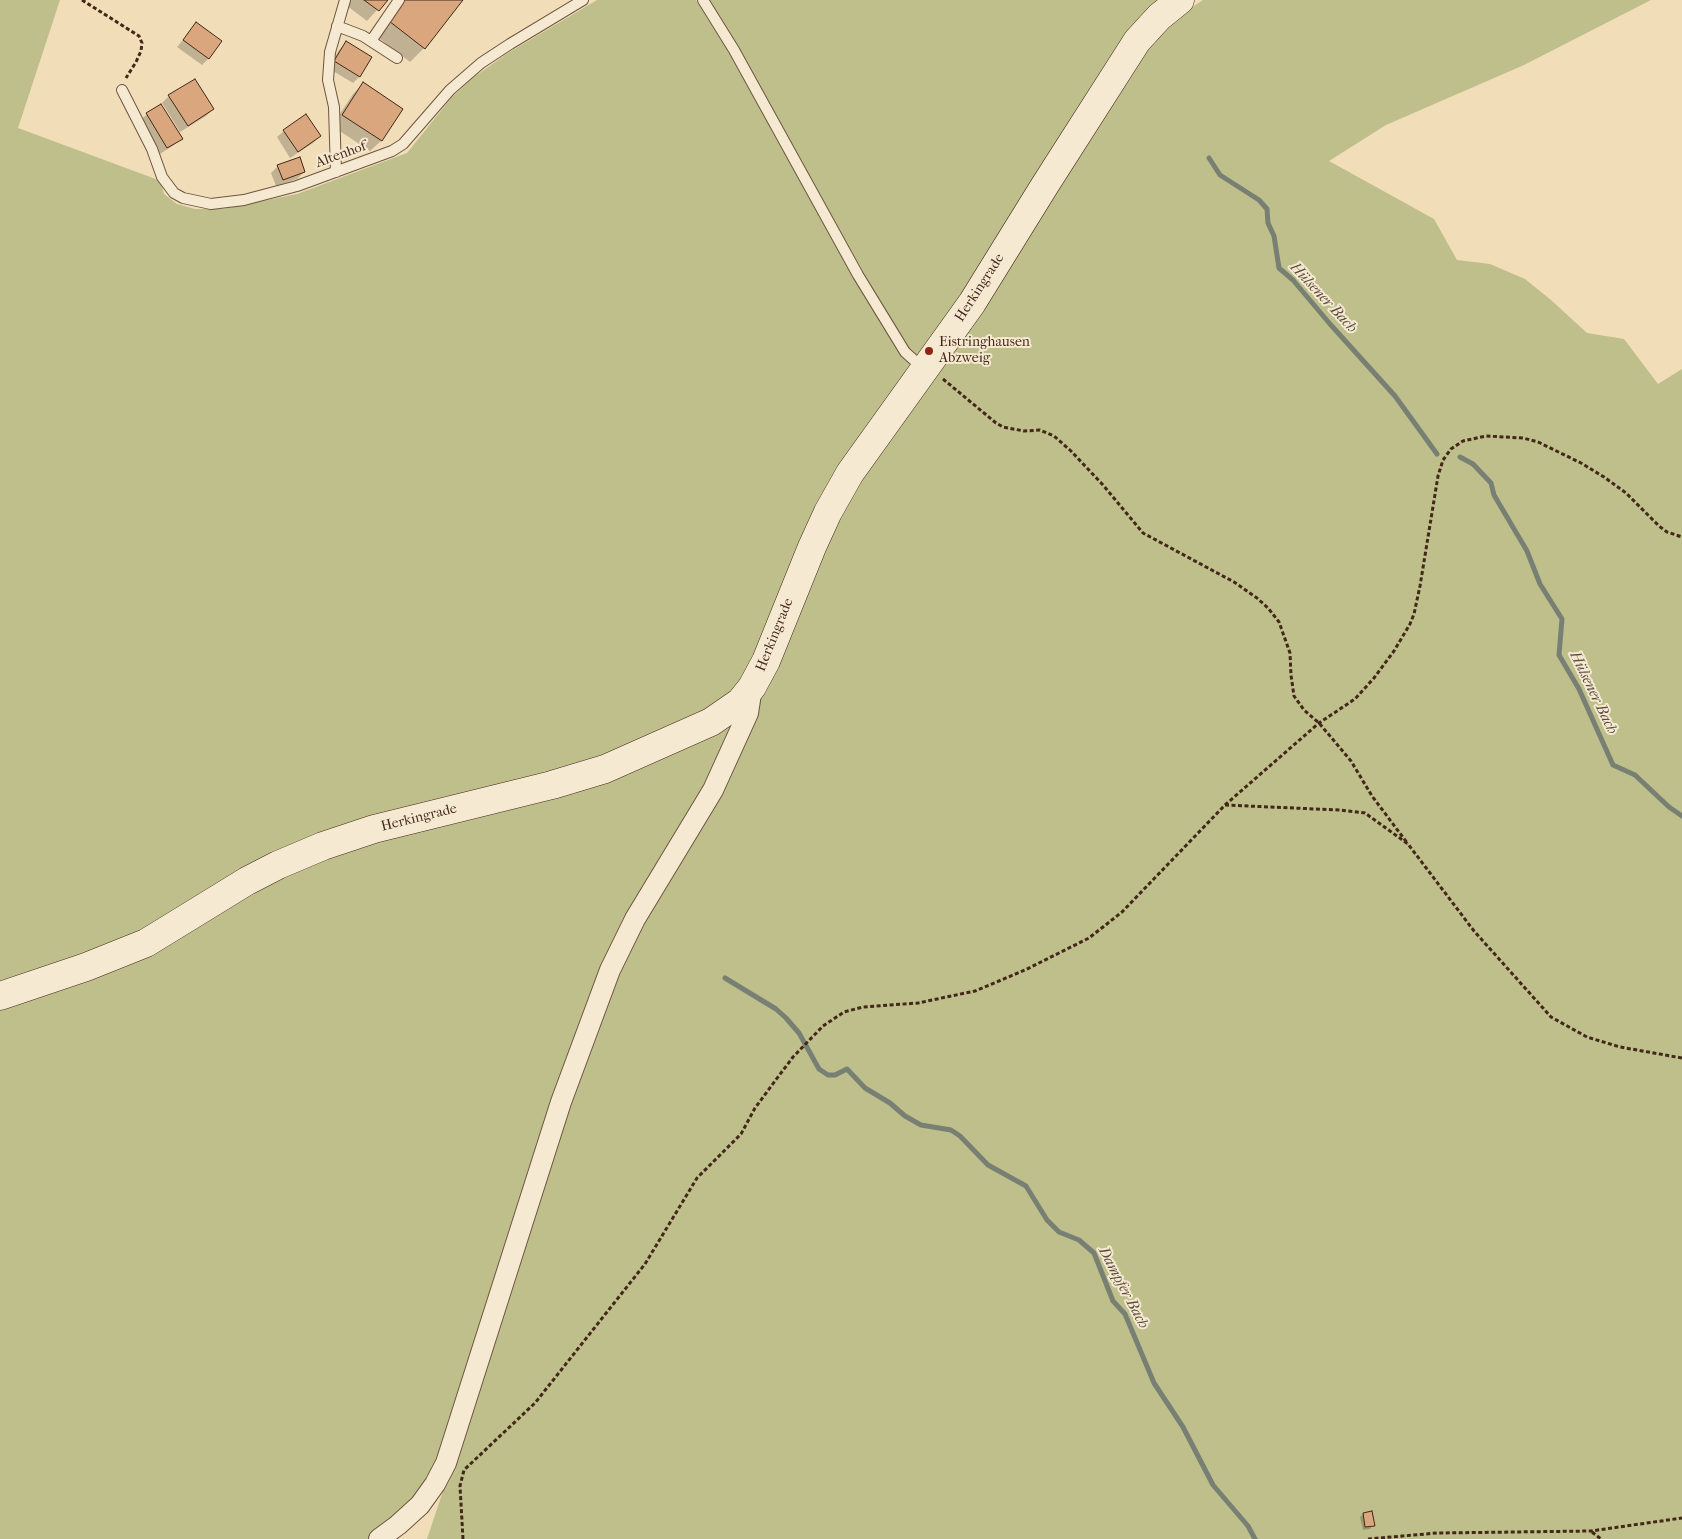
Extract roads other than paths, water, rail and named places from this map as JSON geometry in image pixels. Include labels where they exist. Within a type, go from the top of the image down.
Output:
[{"type":"main road","name":"Herkingrade","points":[[0,996],[86,967],[146,944],[247,881],[278,865],[323,846],[374,829],[552,785],[614,765],[711,722],[740,702],[752,687],[766,661],[800,575],[828,512],[850,473],[972,303],[1124,60],[1158,17],[1180,0]]},
{"type":"street","points":[[379,1539],[420,1505],[435,1484],[446,1463],[562,1102],[610,970],[635,919],[713,790],[748,713],[752,687]]},
{"type":"lane","points":[[336,172],[334,107],[328,80],[330,52],[345,0]]},
{"type":"lane","points":[[371,41],[399,0]]},
{"type":"lane","name":"Altenhof","points":[[122,90],[152,149],[162,177],[174,193],[183,198],[211,204],[244,200],[297,186],[381,156],[403,144],[450,90],[481,63],[583,0]]},
{"type":"lane","points":[[702,0],[739,58],[858,275],[905,352],[927,366]]},
{"type":"lane","points":[[337,26],[363,36],[397,58]]},
{"type":"waterway","name":"Hülsener Bach","points":[[1209,158],[1220,175],[1259,200],[1267,209],[1268,223],[1274,236],[1279,268],[1293,280],[1395,396],[1437,454]]},
{"type":"waterway","name":"Hülsener Bach","points":[[1460,457],[1473,464],[1491,483],[1494,495],[1527,551],[1540,584],[1562,619],[1559,655],[1579,689],[1613,765],[1635,775],[1669,807],[1682,816]]},
{"type":"waterway","name":"Dampfer Bach","points":[[725,978],[776,1009],[786,1018],[799,1033],[819,1069],[828,1075],[835,1075],[847,1069],[865,1088],[890,1103],[905,1116],[921,1125],[951,1130],[960,1136],[988,1165],[1026,1186],[1047,1220],[1059,1232],[1079,1240],[1094,1253],[1113,1301],[1125,1314],[1154,1383],[1183,1427],[1213,1485],[1248,1526],[1255,1539]]},
{"type":"place","name":"Eistringhausen Abzweig","points":[[929,351]]}]
